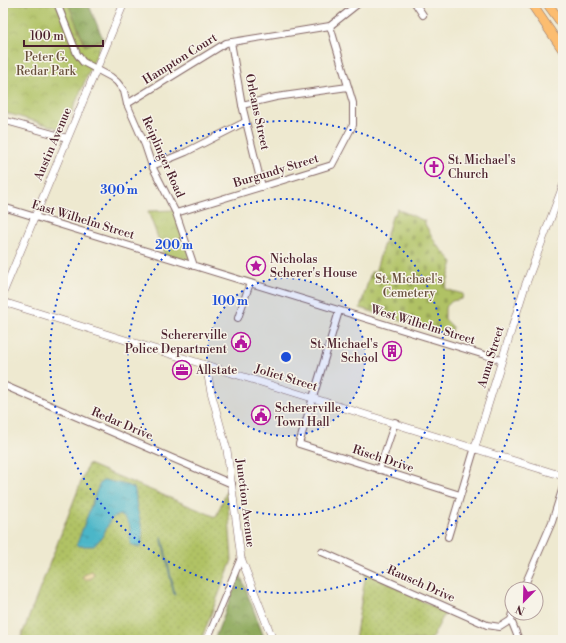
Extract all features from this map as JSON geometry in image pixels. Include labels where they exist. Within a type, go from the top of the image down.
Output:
[{"type":"main road","points":[[531,3],[563,50]]},
{"type":"main road","points":[[548,3],[563,25]]},
{"type":"street","points":[[57,3],[77,54],[83,62],[96,69]]},
{"type":"street","name":"Austin Avenue","points":[[3,293],[124,3]]},
{"type":"street","name":"Hampton Court","points":[[127,104],[226,43],[330,26],[359,3]]},
{"type":"street","points":[[415,3],[423,15]]},
{"type":"street","points":[[539,14],[548,3]]},
{"type":"street","name":"Burgundy Street","points":[[176,213],[332,166],[353,125],[353,103],[330,26]]},
{"type":"street","name":"Orleans Street","points":[[231,42],[245,122],[262,186]]},
{"type":"street","name":"Reiplinger Road","points":[[96,69],[117,82],[124,91],[127,104],[145,145],[152,166],[176,213],[194,266]]},
{"type":"street","points":[[242,105],[276,97],[348,87]]},
{"type":"street","points":[[3,120],[67,138]]},
{"type":"street","points":[[152,166],[186,152],[245,122]]},
{"type":"street","name":"Anna Street","points":[[448,537],[501,360],[525,286],[563,186]]},
{"type":"street","name":"East Wilhelm Street","points":[[3,208],[339,310]]},
{"type":"street","points":[[238,318],[250,283]]},
{"type":"street","name":"Joliet Street","points":[[3,302],[475,447],[563,476]]},
{"type":"street","points":[[313,398],[339,310]]},
{"type":"street","name":"West Wilhelm Street","points":[[339,310],[501,360]]},
{"type":"street","name":"Junction Avenue","points":[[206,364],[211,392],[227,450],[241,558],[273,640]]},
{"type":"street","name":"Redar Drive","points":[[3,385],[232,484]]},
{"type":"street","name":"Risch Drive","points":[[313,398],[299,444],[460,495]]},
{"type":"street","points":[[379,470],[394,422]]},
{"type":"street","points":[[526,581],[552,522],[563,487]]},
{"type":"street","name":"Rausch Drive","points":[[322,552],[488,625],[500,627],[507,621]]},
{"type":"street","points":[[207,640],[241,558]]},
{"type":"street","points":[[513,621],[519,640]]},
{"type":"green space","name":"Peter G. Redar Park","points":[[3,3],[68,3],[85,46],[103,39],[64,130],[3,112]]},
{"type":"green space","points":[[68,3],[88,3],[103,39],[85,46]]},
{"type":"green space","name":"St. Michael's Cemetery","points":[[397,209],[425,221],[425,224],[437,245],[453,262],[445,289],[463,294],[462,299],[452,301],[445,308],[445,319],[453,327],[450,336],[360,308],[371,272],[375,272],[393,214],[395,215]]},
{"type":"green space","points":[[175,210],[194,266],[165,257],[148,211]]},
{"type":"green space","points":[[88,464],[216,517],[227,490],[232,560],[201,640],[20,640]]},
{"type":"green space","points":[[366,571],[445,613],[431,640],[355,640]]},
{"type":"green space","points":[[240,574],[265,640],[214,640]]},
{"type":"sand","points":[[91,571],[94,573],[91,579],[83,579],[83,576]]},
{"type":"water","points":[[105,480],[134,488],[143,536],[141,546],[138,547],[130,544],[129,523],[119,515],[111,519],[102,537],[94,546],[79,546],[77,544],[98,487],[101,482]]},
{"type":"water","points":[[162,536],[175,595],[174,595]]},
{"type":"place","name":"St. Michael's Church","points":[[434,167]]},
{"type":"place","name":"Nicholas Scherer's House","points":[[256,266]]},
{"type":"place","name":"Schererville Police Department","points":[[241,342]]},
{"type":"place","name":"St. Michael's School","points":[[392,351]]},
{"type":"place","name":"Allstate","points":[[182,370]]},
{"type":"place","name":"Schererville Town Hall","points":[[261,415]]}]
